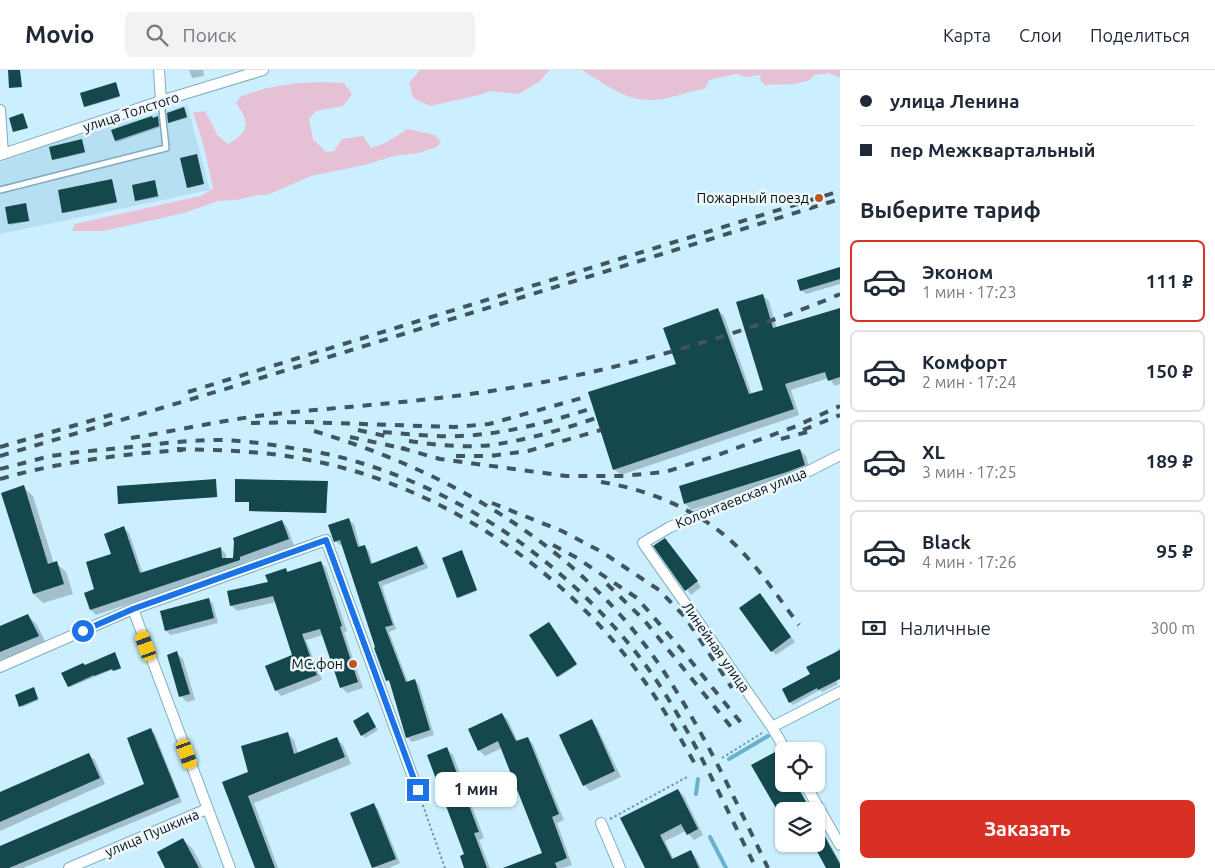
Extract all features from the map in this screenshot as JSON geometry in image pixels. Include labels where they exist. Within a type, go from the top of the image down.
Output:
[{"type":"street","points":[[159,70],[161,101]]},
{"type":"street","name":"улица Толстого","points":[[2,154],[161,101],[263,70]]},
{"type":"street","points":[[0,110],[2,154]]},
{"type":"street","name":"Колонтаевская улица","points":[[643,543],[670,527],[811,470],[840,455]]},
{"type":"street","points":[[0,666],[133,609],[326,540],[418,790]]},
{"type":"street","name":"Линейная улица","points":[[643,543],[781,742]]},
{"type":"street","points":[[133,609],[230,868]]},
{"type":"street","points":[[772,727],[840,692]]},
{"type":"street","points":[[810,792],[837,832],[840,845]]},
{"type":"street","name":"улица Пушкина","points":[[69,868],[207,809]]},
{"type":"street","points":[[601,823],[619,868]]},
{"type":"lane","points":[[0,190],[166,148],[161,101]]},
{"type":"path","points":[[722,758],[772,727]]},
{"type":"path","points":[[601,823],[687,778]]},
{"type":"path","points":[[418,790],[445,868]]},
{"type":"shaded area","points":[[420,70],[549,71],[539,82],[518,94],[490,91],[430,106],[413,98],[409,83]]},
{"type":"shaded area","points":[[582,70],[840,70],[840,78],[828,73],[815,75],[808,81],[793,84],[764,85],[760,80],[761,75],[745,77],[737,74],[709,80],[705,89],[665,99],[642,100],[623,94]]},
{"type":"shaded area","points":[[296,83],[344,83],[352,94],[343,106],[316,111],[309,119],[313,139],[326,152],[334,151],[342,139],[363,136],[371,148],[383,144],[408,129],[435,135],[441,142],[437,147],[418,153],[394,156],[364,165],[311,176],[267,195],[218,201],[184,213],[104,231],[72,231],[75,224],[200,196],[213,189],[204,147],[193,112],[205,111],[218,136],[228,144],[244,131],[246,126],[244,116],[236,103],[241,96],[267,88]]},
{"type":"shaded area","points":[[187,105],[210,190],[0,234],[0,162],[60,141]]},
{"type":"building","points":[[8,70],[20,70],[22,87],[9,88]]},
{"type":"building","points":[[116,82],[120,96],[84,107],[80,93]]},
{"type":"building","points":[[184,107],[187,117],[168,123],[167,113]]},
{"type":"building","points":[[23,113],[28,128],[13,132],[9,118]]},
{"type":"building","points":[[152,116],[153,118],[158,116],[159,126],[115,141],[111,130]]},
{"type":"building","points":[[82,139],[85,152],[52,160],[49,147]]},
{"type":"building","points":[[197,154],[204,184],[187,188],[180,158]]},
{"type":"building","points":[[112,179],[117,202],[62,213],[58,190]]},
{"type":"building","points":[[155,180],[158,196],[135,201],[132,185]]},
{"type":"building","points":[[26,203],[29,221],[8,224],[5,207]]},
{"type":"building","points":[[840,267],[840,279],[800,291],[797,280]]},
{"type":"building","points":[[763,294],[773,328],[840,308],[840,377],[828,381],[825,372],[785,384],[794,409],[613,470],[588,392],[676,364],[663,328],[718,308],[749,394],[763,390],[736,302]]},
{"type":"building","points":[[800,449],[805,465],[684,504],[679,486]]},
{"type":"building","points":[[216,479],[217,497],[118,504],[117,486]]},
{"type":"building","points":[[235,479],[328,481],[326,513],[249,511],[249,502],[235,502]]},
{"type":"building","points":[[24,485],[48,564],[57,561],[64,584],[33,594],[1,493]]},
{"type":"building","points":[[349,518],[358,547],[365,545],[371,564],[417,546],[424,564],[378,582],[393,625],[385,627],[406,682],[415,679],[430,730],[406,738],[389,680],[386,681],[374,648],[340,540],[334,542],[328,525]]},
{"type":"building","points":[[282,520],[289,539],[237,558],[240,557],[240,560],[90,610],[84,593],[94,589],[86,562],[111,554],[104,534],[124,526],[140,573],[221,547],[222,558],[233,558],[233,538]]},
{"type":"building","points":[[665,538],[698,581],[685,591],[653,546]]},
{"type":"building","points":[[462,550],[477,590],[457,598],[442,558]]},
{"type":"building","points":[[321,561],[358,682],[340,688],[320,629],[302,634],[317,675],[275,691],[265,666],[292,655],[273,596],[230,606],[227,591],[268,582],[265,575],[286,568],[287,572]]},
{"type":"building","points":[[760,593],[791,637],[771,652],[739,608]]},
{"type":"building","points":[[209,598],[214,618],[165,631],[160,611]]},
{"type":"building","points":[[28,614],[39,636],[0,652],[0,626]]},
{"type":"building","points":[[549,622],[577,664],[557,677],[529,635]]},
{"type":"building","points":[[840,650],[840,679],[818,690],[817,688],[789,703],[782,689],[810,674],[806,667]]},
{"type":"building","points":[[177,651],[190,694],[179,697],[167,655]]},
{"type":"building","points":[[115,652],[121,668],[94,675],[68,687],[61,673]]},
{"type":"building","points":[[34,687],[38,699],[19,707],[15,695]]},
{"type":"building","points":[[368,712],[376,727],[361,736],[353,721]]},
{"type":"building","points":[[502,713],[516,741],[528,737],[559,814],[552,817],[567,858],[555,863],[557,868],[503,868],[542,853],[498,741],[478,751],[468,729]]},
{"type":"building","points":[[592,719],[615,771],[583,786],[559,735]]},
{"type":"building","points":[[151,728],[179,797],[9,868],[0,868],[0,846],[144,784],[127,738]]},
{"type":"building","points":[[288,732],[294,754],[337,737],[345,757],[248,796],[275,868],[255,868],[222,782],[248,772],[241,746]]},
{"type":"building","points":[[447,747],[479,832],[474,833],[487,868],[464,868],[460,856],[464,854],[427,755]]},
{"type":"building","points":[[775,752],[775,792],[800,792],[806,802],[775,802],[775,807],[751,765]]},
{"type":"building","points":[[89,753],[100,778],[0,822],[0,792]]},
{"type":"building","points":[[678,789],[698,829],[687,835],[681,824],[660,835],[672,859],[691,850],[699,868],[645,868],[620,818]]},
{"type":"building","points":[[374,803],[396,859],[372,868],[350,813]]},
{"type":"building","points":[[825,837],[840,864],[840,868],[826,868],[817,852],[825,852]]},
{"type":"building","points":[[183,838],[199,868],[165,868],[157,852]]},
{"type":"waterway","points":[[729,759],[768,736]]},
{"type":"waterway","points":[[696,794],[698,779]]},
{"type":"waterway","points":[[710,837],[726,868]]},
{"type":"railway","points":[[188,392],[840,191]]},
{"type":"railway","points":[[0,456],[222,390],[840,199]]},
{"type":"railway","points":[[131,438],[257,416],[432,399],[551,381],[641,360],[700,343],[785,316],[840,294]]},
{"type":"railway","points":[[251,423],[304,422],[454,427],[489,424],[589,396]]},
{"type":"railway","points":[[401,448],[440,459],[566,476],[622,476],[665,472],[794,427],[840,406]]},
{"type":"railway","points":[[383,432],[441,436],[477,435],[527,426],[593,408]]},
{"type":"railway","points":[[0,447],[121,412]]},
{"type":"railway","points":[[803,430],[840,415]]},
{"type":"railway","points":[[409,441],[450,446],[491,445],[544,434],[596,418]]},
{"type":"railway","points":[[358,430],[390,437]]},
{"type":"railway","points":[[456,456],[490,456],[528,451],[601,430]]},
{"type":"railway","points":[[314,431],[366,448],[417,469],[467,494],[514,523],[558,555],[598,592],[635,633],[668,678],[696,724],[721,771],[768,868]]},
{"type":"railway","points":[[781,439],[811,431]]},
{"type":"railway","points":[[350,437],[406,449]]},
{"type":"railway","points":[[0,469],[51,456],[78,452],[185,441],[251,442],[336,456],[420,485],[459,504],[533,552],[567,580],[629,644],[666,695],[683,723],[756,868]]},
{"type":"railway","points":[[177,449],[276,455],[309,460],[358,472],[406,490],[453,512],[498,539],[540,570],[579,604],[614,642],[645,682],[673,725],[698,769]]},
{"type":"railway","points":[[0,479],[45,468],[91,460],[183,450]]},
{"type":"railway","points":[[601,482],[641,491],[660,498],[698,516],[715,528],[731,541],[752,563],[799,625]]},
{"type":"railway","points":[[492,503],[562,531],[602,552],[659,590],[685,617],[732,688]]},
{"type":"railway","points":[[553,545],[577,558],[637,598],[746,729]]},
{"type":"railway","points":[[607,584],[644,620],[731,727]]},
{"type":"place","name":"Пожарный поезд","points":[[819,198]]},
{"type":"place","name":"МС.фон","points":[[353,664]]},
{"type":"route","points":[[83,631],[133,609],[326,540],[418,790]]}]
